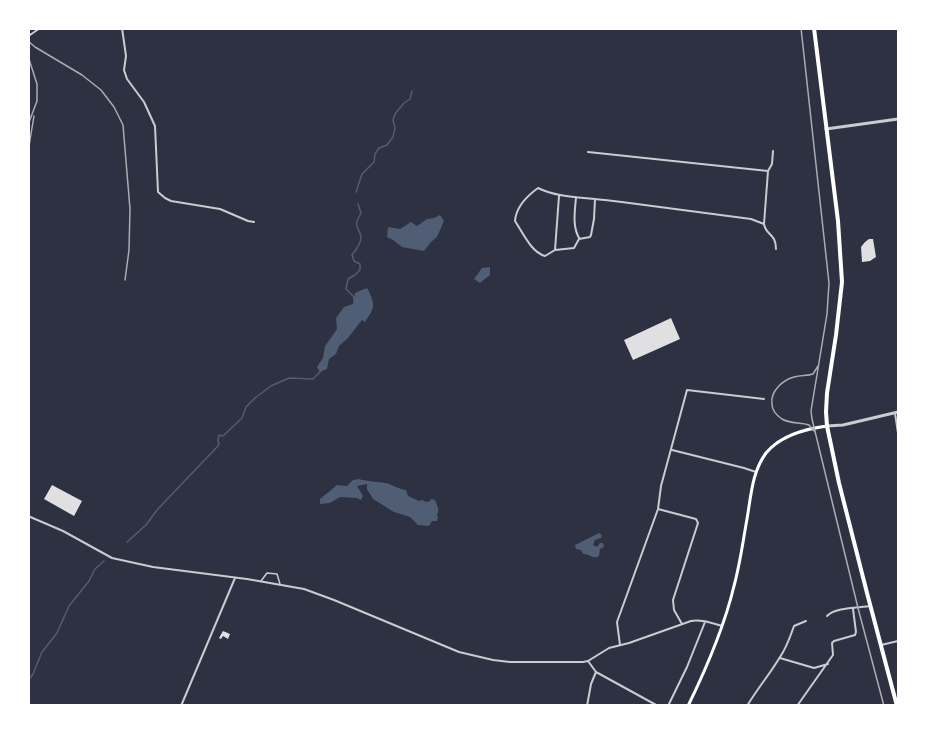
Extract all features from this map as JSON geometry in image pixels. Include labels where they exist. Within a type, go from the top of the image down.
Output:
[{"type":"main road","points":[[814,28],[838,221],[842,282],[827,393],[827,426],[839,483],[897,705]]},
{"type":"main road","points":[[688,705],[706,668],[735,583],[756,472],[767,453],[781,440],[801,431],[827,426]]},
{"type":"street","points":[[28,30],[29,35],[40,28]]},
{"type":"street","points":[[122,28],[126,56],[124,70],[127,79],[144,102],[155,126],[158,192],[171,201],[220,209],[254,222]]},
{"type":"street","points":[[826,129],[898,119]]},
{"type":"street","points":[[773,151],[772,164],[768,171],[764,224],[776,242],[776,249]]},
{"type":"street","points":[[588,152],[768,171]]},
{"type":"street","points":[[595,199],[590,237],[579,239],[574,248],[555,250],[545,256],[535,251],[514,218],[528,196],[538,188],[547,193],[559,195],[595,199],[751,219],[764,224]]},
{"type":"street","points":[[555,250],[559,195]]},
{"type":"street","points":[[576,197],[574,220],[579,239]]},
{"type":"street","points":[[620,645],[617,622],[658,509],[661,486],[685,393],[688,389],[764,399]]},
{"type":"street","points":[[827,426],[840,426],[897,413],[898,433]]},
{"type":"street","points":[[671,450],[756,472]]},
{"type":"street","points":[[658,509],[696,519],[699,525],[673,600],[674,610],[682,624]]},
{"type":"street","points":[[28,516],[63,531],[115,559],[153,567],[304,589],[459,652],[494,660],[510,662],[588,661],[609,648],[696,620],[722,626]]},
{"type":"street","points":[[181,705],[235,578]]},
{"type":"street","points":[[827,616],[831,612],[847,608],[870,606]]},
{"type":"street","points":[[797,705],[828,664],[832,655],[832,643],[856,633],[853,609]]},
{"type":"street","points":[[747,705],[780,658],[794,626],[806,621]]},
{"type":"street","points":[[668,705],[687,667],[705,622]]},
{"type":"street","points":[[881,645],[898,641]]},
{"type":"street","points":[[780,658],[814,668],[828,664]]},
{"type":"street","points":[[588,661],[596,672],[658,705]]},
{"type":"street","points":[[587,705],[596,672]]},
{"type":"lane","points":[[261,581],[267,573],[276,573],[280,585]]},
{"type":"water","points":[[440,215],[444,221],[437,237],[424,251],[402,247],[387,237],[388,227],[400,229],[411,222],[417,226],[427,219]]},
{"type":"water","points":[[490,267],[490,275],[480,283],[474,279],[482,268]]},
{"type":"water","points":[[367,288],[373,302],[371,313],[365,322],[362,320],[339,346],[336,354],[329,359],[327,369],[320,372],[317,367],[323,358],[325,346],[337,329],[336,318],[344,307],[353,304],[355,293]]},
{"type":"water","points":[[353,480],[386,483],[406,490],[408,496],[419,501],[435,500],[438,509],[437,521],[432,521],[429,526],[418,525],[410,517],[394,512],[373,499],[367,489],[367,484],[357,486],[363,496],[361,500],[340,497],[330,503],[320,504],[320,499],[337,485],[347,486]]},
{"type":"water","points":[[599,533],[602,535],[601,538],[595,540],[593,545],[597,547],[603,543],[604,547],[600,549],[599,556],[583,554],[581,550],[576,549],[575,545]]},
{"type":"building","points":[[869,239],[873,239],[876,257],[862,262],[861,247]]},
{"type":"building","points":[[671,318],[680,339],[633,360],[624,340]]},
{"type":"building","points":[[52,485],[82,501],[74,516],[44,499]]},
{"type":"building","points":[[223,631],[230,634],[228,639],[223,636],[219,638]]},
{"type":"waterway","points":[[356,192],[362,174],[374,162],[379,148],[387,145],[393,137],[395,114],[410,99],[412,91]]},
{"type":"waterway","points":[[354,301],[354,297],[346,289],[348,279],[360,270],[360,264],[354,261],[352,255],[361,240],[357,224],[361,213],[358,204]]},
{"type":"waterway","points":[[127,542],[146,525],[157,510],[217,447],[219,435],[223,436],[242,418],[246,407],[255,398],[271,386],[289,378],[313,379],[321,371]]},
{"type":"waterway","points":[[28,681],[42,652],[57,633],[69,606],[89,581],[95,569],[104,561]]},
{"type":"tram line","points":[[801,28],[829,283],[827,314],[811,411],[884,706]]},
{"type":"tram line","points":[[815,432],[809,425],[785,421],[774,411],[772,399],[782,383],[794,377],[813,374],[818,366]]},
{"type":"railway","points":[[28,41],[82,75],[101,90],[114,107],[123,125],[130,209],[129,250],[125,280]]},
{"type":"railway","points":[[28,56],[37,84],[37,101],[28,125]]},
{"type":"railway","points":[[28,152],[34,116]]}]
